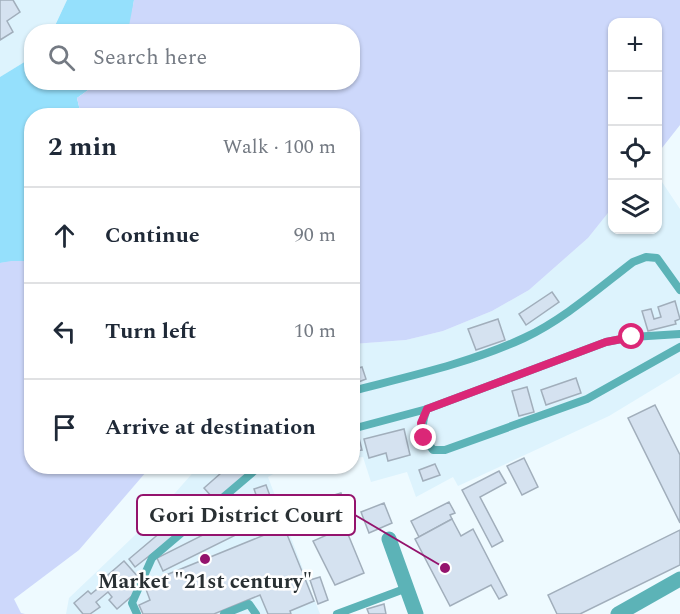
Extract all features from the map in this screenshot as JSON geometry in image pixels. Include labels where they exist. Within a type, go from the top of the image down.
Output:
[{"type":"street","points":[[388,539],[416,614]]},
{"type":"street","points":[[618,614],[680,579]]},
{"type":"lane","points":[[360,390],[441,368],[525,338],[562,315],[633,262],[646,257],[657,258],[680,290]]},
{"type":"lane","points":[[360,427],[427,409],[606,342],[632,337],[680,334]]},
{"type":"lane","points":[[427,409],[421,423],[424,438],[432,450],[446,450],[587,399],[680,347]]},
{"type":"lane","points":[[138,614],[132,603],[152,558],[252,474]]},
{"type":"lane","points":[[337,614],[407,588]]},
{"type":"lane","points":[[224,614],[249,604],[256,614]]},
{"type":"shaded area","points":[[0,0],[67,0],[55,24],[24,24],[24,62],[0,77]]},
{"type":"shaded area","points":[[67,0],[134,0],[131,24],[56,24]]},
{"type":"shaded area","points":[[134,0],[680,0],[680,125],[662,148],[662,18],[608,18],[608,213],[588,238],[529,290],[492,311],[443,331],[406,340],[360,343],[360,108],[79,108],[77,98],[88,90],[360,90],[360,24],[129,24]]},
{"type":"shaded area","points":[[24,62],[24,90],[88,90],[77,98],[79,108],[24,108],[24,261],[0,263],[0,77]]},
{"type":"shaded area","points":[[662,182],[680,209],[680,373],[609,416],[458,486],[453,477],[416,497],[407,472],[371,482],[363,457],[360,457],[360,343],[406,340],[443,331],[492,311],[529,290],[588,238],[608,213],[608,234],[662,234]]},
{"type":"shaded area","points":[[24,261],[24,474],[144,474],[79,550],[14,599],[21,613],[25,614],[0,614],[0,263]]},
{"type":"shaded area","name":"Market \"21st century\"","points":[[192,474],[273,474],[268,477],[320,614],[66,614],[69,598],[152,519]]},
{"type":"building","points":[[0,0],[13,0],[20,12],[7,21],[13,32],[0,40]]},
{"type":"building","points":[[552,292],[559,302],[526,325],[519,314]]},
{"type":"building","points":[[675,301],[680,319],[675,321],[676,324],[648,331],[642,311],[651,309],[654,319],[661,317],[658,307]]},
{"type":"building","points":[[498,319],[505,340],[476,350],[468,329]]},
{"type":"building","points":[[362,367],[366,379],[360,381],[360,368]]},
{"type":"building","points":[[576,378],[581,393],[546,405],[541,390]]},
{"type":"building","points":[[527,387],[534,412],[519,416],[512,391]]},
{"type":"building","points":[[655,405],[680,455],[680,523],[628,418]]},
{"type":"building","points":[[404,429],[410,455],[388,461],[386,453],[369,458],[364,439]]},
{"type":"building","points":[[524,458],[538,487],[522,495],[507,466]]},
{"type":"building","points":[[435,464],[440,475],[423,481],[419,470]]},
{"type":"building","points":[[499,471],[506,483],[480,497],[503,541],[492,547],[462,490]]},
{"type":"building","points":[[220,474],[249,475],[201,515],[198,511],[187,520],[190,524],[135,567],[129,559],[200,499],[204,504],[212,497],[204,488]]},
{"type":"building","points":[[266,485],[273,504],[261,509],[254,489]]},
{"type":"building","points":[[341,493],[351,522],[330,529],[321,499]]},
{"type":"building","points":[[243,499],[256,525],[163,571],[157,558],[219,527],[213,514]]},
{"type":"building","points":[[449,502],[455,513],[450,515],[452,519],[419,537],[411,521]]},
{"type":"building","points":[[384,503],[392,523],[369,533],[361,512]]},
{"type":"building","points":[[296,518],[301,530],[287,535],[282,524]]},
{"type":"building","points":[[452,519],[461,536],[473,529],[507,595],[499,599],[491,585],[450,606],[415,539]]},
{"type":"building","points":[[284,527],[314,601],[290,611],[291,614],[268,614],[260,595],[214,614],[143,614],[139,605],[150,600],[144,584]]},
{"type":"building","points":[[345,527],[364,573],[335,585],[313,541]]},
{"type":"building","points":[[680,530],[680,565],[580,614],[557,614],[548,595]]},
{"type":"building","points":[[124,561],[139,578],[133,595],[117,609],[109,600],[112,597],[108,592],[96,602],[100,607],[90,614],[83,614],[74,603],[88,591],[91,594],[102,585],[100,582]]},
{"type":"building","points":[[320,577],[328,600],[318,604],[310,580]]},
{"type":"building","points":[[384,604],[386,614],[369,614],[367,609]]},
{"type":"place","name":"Market \"21st century\"","points":[[205,559]]},
{"type":"place","name":"Gori District Court","points":[[445,568]]},
{"type":"route","points":[[424,438],[421,423],[427,409],[606,342],[632,337]]}]
